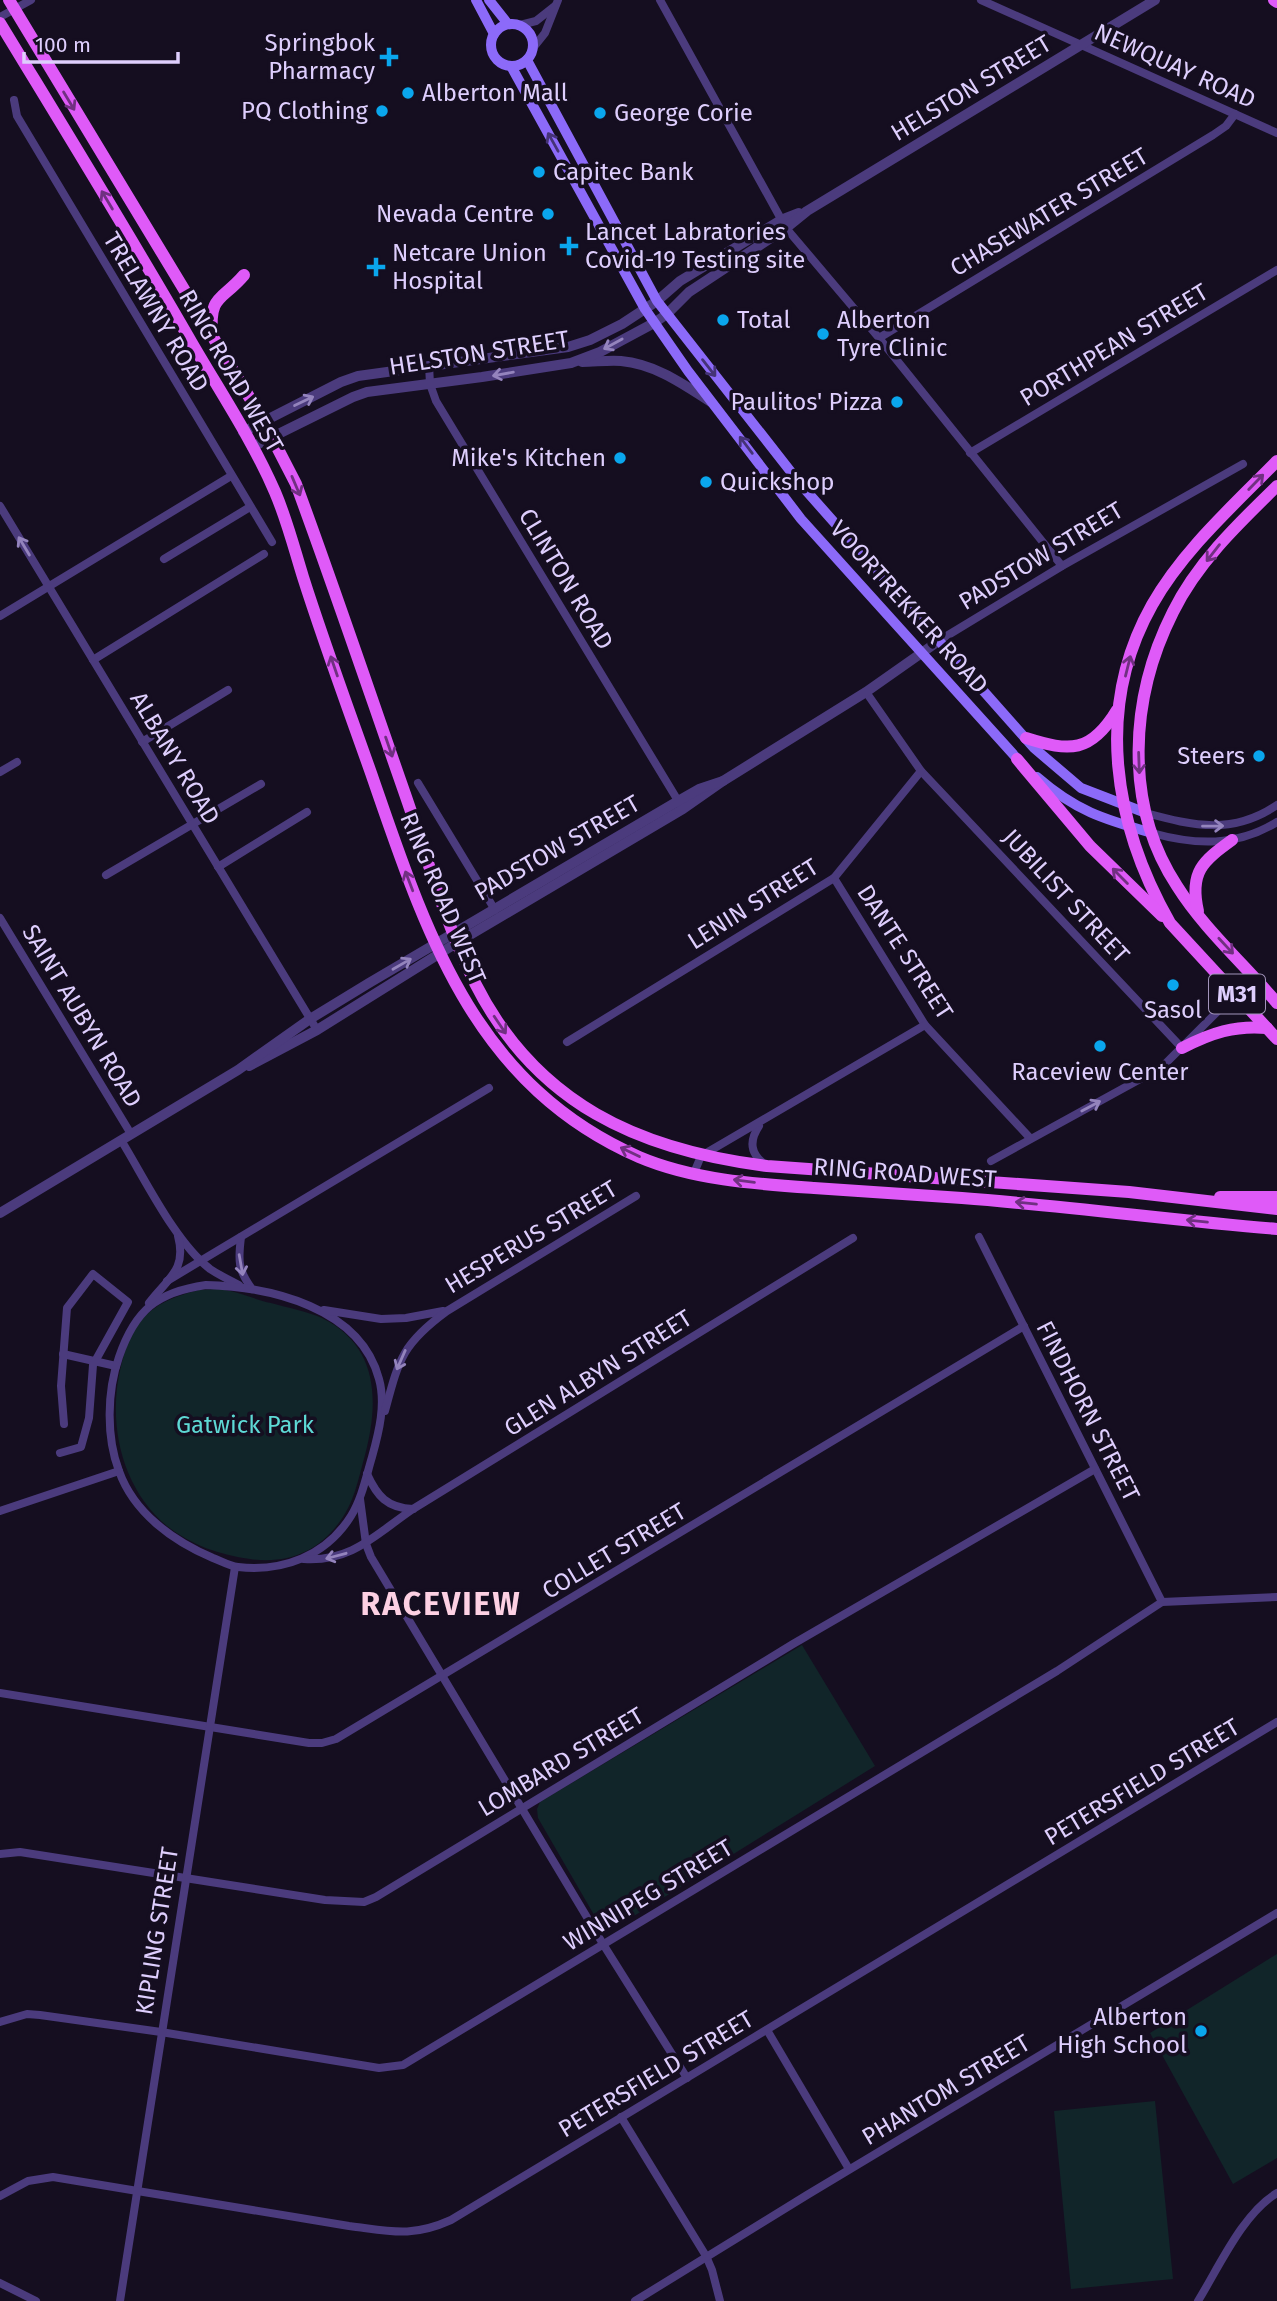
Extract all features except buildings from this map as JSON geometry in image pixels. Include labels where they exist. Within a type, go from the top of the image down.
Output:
[{"type":"main road","name":"VOORTREKKER ROAD","points":[[477,0],[494,34],[490,44],[492,55],[500,63],[510,66],[645,309],[688,371],[801,519],[1017,759],[1062,798],[1100,818],[1152,833]]},
{"type":"main road","points":[[489,0],[508,24]]},
{"type":"main road","name":"RING ROAD WEST","points":[[11,5],[263,421],[296,484],[456,937],[475,983],[496,1019],[532,1064],[593,1114],[634,1135],[701,1156],[767,1166],[1129,1192],[1277,1209]]},
{"type":"main road","name":"RING ROAD WEST","points":[[0,23],[166,299],[274,490],[393,838],[420,909],[472,1015],[495,1046],[537,1092],[560,1111],[642,1158],[694,1173],[772,1185],[1026,1203],[1273,1229]]},
{"type":"main road","points":[[494,34],[500,27],[508,24],[520,25],[532,38],[533,48],[527,60],[520,65],[510,66]]},
{"type":"main road","name":"VOORTREKKER ROAD","points":[[527,60],[657,301],[802,486],[1026,738],[1081,788],[1146,813]]},
{"type":"main road","points":[[212,339],[212,309],[222,294],[244,275]]},
{"type":"main road","points":[[1124,806],[1117,764],[1117,730],[1133,646],[1152,604],[1183,561],[1277,461]]},
{"type":"main road","points":[[1146,813],[1138,766],[1139,732],[1148,675],[1173,611],[1200,569],[1228,533],[1277,486]]},
{"type":"main road","points":[[1229,510],[1244,518]]},
{"type":"main road","points":[[1026,738],[1055,747],[1082,745],[1104,729],[1120,705]]},
{"type":"main road","points":[[1017,759],[1090,846],[1170,923]]},
{"type":"main road","name":"M31","points":[[1124,806],[1143,872],[1170,923],[1277,1039]]},
{"type":"main road","name":"M31","points":[[1146,813],[1152,833],[1176,885],[1199,917],[1277,1003]]},
{"type":"main road","points":[[1199,917],[1194,890],[1198,871],[1212,855],[1232,840]]},
{"type":"main road","points":[[1182,1048],[1231,1028],[1267,1028]]},
{"type":"main road","points":[[1192,1200],[1228,1196],[1277,1197]]},
{"type":"street","points":[[0,17],[11,5],[31,0]]},
{"type":"street","points":[[660,0],[784,224],[1062,566]]},
{"type":"street","name":"NEWQUAY ROAD","points":[[981,0],[1277,133]]},
{"type":"street","name":"HELSTON STREET","points":[[243,432],[350,379],[429,365],[568,347],[590,340],[645,309],[680,281],[807,211],[1156,0]]},
{"type":"street","points":[[520,25],[536,21],[556,3]]},
{"type":"street","points":[[533,48],[545,33],[556,3]]},
{"type":"street","name":"TRELAWNY ROAD","points":[[14,100],[17,116],[272,542]]},
{"type":"street","name":"CHASEWATER STREET","points":[[879,338],[1213,135],[1226,126],[1235,114]]},
{"type":"street","name":"HELSTON STREET","points":[[251,447],[353,397],[383,389],[571,363],[600,352],[667,314],[689,292],[784,224]]},
{"type":"street","name":"PORTHPEAN STREET","points":[[970,453],[1277,270]]},
{"type":"street","points":[[571,363],[621,361],[645,366],[678,380],[715,405]]},
{"type":"street","name":"CLINTON ROAD","points":[[429,365],[430,384],[444,416],[680,805]]},
{"type":"street","name":"PADSTOW STREET","points":[[238,1070],[261,1061],[317,1030],[495,910],[723,781],[866,692],[940,640],[1062,566],[1243,464]]},
{"type":"street","points":[[0,616],[232,476]]},
{"type":"street","name":"ALBANY ROAD","points":[[0,506],[317,1030]]},
{"type":"street","points":[[164,559],[250,507]]},
{"type":"street","points":[[93,660],[264,554]]},
{"type":"street","points":[[142,742],[228,690]]},
{"type":"street","points":[[866,692],[921,771]]},
{"type":"street","points":[[0,772],[18,762]]},
{"type":"street","name":"LENIN STREET","points":[[567,1042],[834,878],[921,771]]},
{"type":"street","name":"JUBILIST STREET","points":[[921,771],[1182,1048]]},
{"type":"street","points":[[418,783],[495,910]]},
{"type":"street","points":[[106,875],[261,784]]},
{"type":"street","name":"PADSTOW STREET","points":[[456,937],[680,805]]},
{"type":"street","points":[[1146,813],[1188,825],[1222,826],[1252,819],[1277,805]]},
{"type":"street","points":[[218,867],[307,812]]},
{"type":"street","points":[[1152,833],[1191,842],[1232,840],[1255,834],[1277,822]]},
{"type":"street","name":"DANTE STREET","points":[[834,878],[925,1025],[1030,1138]]},
{"type":"street","name":"SAINT AUBYN ROAD","points":[[0,918],[126,1137],[176,1230],[200,1260],[223,1277],[248,1289]]},
{"type":"street","name":"PADSTOW STREET","points":[[0,1213],[238,1070],[310,1019],[438,949]]},
{"type":"street","points":[[991,1161],[1163,1067],[1236,993]]},
{"type":"street","points":[[694,1173],[701,1156],[925,1025]]},
{"type":"street","points":[[167,1282],[488,1087]]},
{"type":"street","points":[[760,1123],[751,1142],[755,1155],[767,1166]]},
{"type":"street","name":"HESPERUS STREET","points":[[360,1499],[394,1377],[414,1338],[447,1311],[636,1196]]},
{"type":"street","points":[[176,1230],[182,1257],[167,1282],[131,1329],[112,1384],[110,1427],[119,1471],[135,1501],[164,1532],[195,1550],[235,1567],[267,1567],[304,1559],[325,1546],[345,1525],[360,1499]]},
{"type":"street","points":[[240,1237],[239,1265],[248,1289]]},
{"type":"street","name":"FINDHORN STREET","points":[[979,1237],[1162,1602]]},
{"type":"street","name":"GLEN ALBYN STREET","points":[[304,1559],[320,1560],[341,1556],[366,1544],[413,1509],[853,1238]]},
{"type":"street","points":[[60,1453],[81,1447],[89,1418],[94,1362],[128,1302],[93,1274],[67,1308],[61,1386],[64,1424]]},
{"type":"street","points":[[137,1319],[171,1292],[206,1285],[248,1289],[321,1309],[346,1326],[370,1358],[380,1381],[381,1426]]},
{"type":"street","name":"HESPERUS STREET","points":[[321,1309],[381,1318],[406,1318],[447,1311]]},
{"type":"street","name":"COLLET STREET","points":[[0,1693],[322,1744],[336,1739],[1024,1326]]},
{"type":"street","points":[[63,1354],[116,1366]]},
{"type":"street","name":"LOMBARD STREET","points":[[0,1854],[20,1852],[185,1880],[326,1900],[364,1902],[782,1651],[1095,1469]]},
{"type":"street","points":[[0,1511],[119,1471]]},
{"type":"street","points":[[367,1474],[378,1496],[385,1502],[395,1507],[413,1509]]},
{"type":"street","points":[[360,1499],[366,1544],[371,1558],[603,1944],[687,2078]]},
{"type":"street","name":"KIPLING STREET","points":[[120,2301],[235,1567]]},
{"type":"street","points":[[1162,1602],[1277,1597]]},
{"type":"street","name":"WINNIPEG STREET","points":[[0,2022],[27,2014],[391,2068],[415,2058],[1046,1678],[1162,1602]]},
{"type":"street","name":"PETERSFIELD STREET","points":[[0,2196],[28,2181],[48,2177],[349,2226],[420,2232],[451,2220],[1277,1722]]},
{"type":"street","name":"PHANTOM STREET","points":[[635,2301],[849,2169],[1277,1913]]},
{"type":"street","points":[[767,2030],[849,2169]]},
{"type":"street","points":[[621,2117],[706,2256],[720,2301]]},
{"type":"street","points":[[1198,2301],[1252,2215],[1277,2193]]},
{"type":"street","points":[[0,2283],[36,2301]]},
{"type":"green space","name":"Gatwick Park","points":[[199,1290],[231,1291],[322,1318],[341,1330],[355,1344],[370,1377],[373,1396],[370,1435],[348,1508],[320,1542],[288,1558],[263,1560],[228,1555],[196,1544],[176,1533],[151,1511],[138,1493],[122,1453],[117,1431],[117,1387],[128,1343],[136,1328],[152,1310],[174,1298]]},
{"type":"green space","points":[[802,1645],[875,1766],[621,1924],[605,1925],[597,1920],[538,1818],[537,1809],[540,1802]]},
{"type":"green space","points":[[1277,1954],[1277,2158],[1233,2184],[1150,2033]]},
{"type":"green space","points":[[1155,2101],[1173,2279],[1071,2289],[1054,2111]]},
{"type":"place","name":"Springbok Pharmacy","points":[[389,57]]},
{"type":"place","name":"Alberton Mall","points":[[408,93]]},
{"type":"place","name":"PQ Clothing","points":[[382,111]]},
{"type":"place","name":"George Corie","points":[[600,113]]},
{"type":"place","name":"Capitec Bank","points":[[539,172]]},
{"type":"place","name":"Nevada Centre","points":[[548,214]]},
{"type":"place","name":"Lancet Labratories Covid-19 Testing site","points":[[569,246]]},
{"type":"place","name":"Netcare Union Hospital","points":[[376,267]]},
{"type":"place","name":"Total","points":[[723,320]]},
{"type":"place","name":"Alberton Tyre Clinic","points":[[823,334]]},
{"type":"place","name":"Paulitos' Pizza","points":[[897,402]]},
{"type":"place","name":"Mike's Kitchen","points":[[620,458]]},
{"type":"place","name":"Quickshop","points":[[706,482]]},
{"type":"place","name":"Steers","points":[[1259,756]]},
{"type":"place","name":"Sasol","points":[[1173,985]]},
{"type":"place","name":"Raceview Center","points":[[1100,1046]]},
{"type":"place","name":"Alberton High School","points":[[1201,2031]]},
{"type":"district","name":"RACEVIEW","points":[[441,1604]]}]
